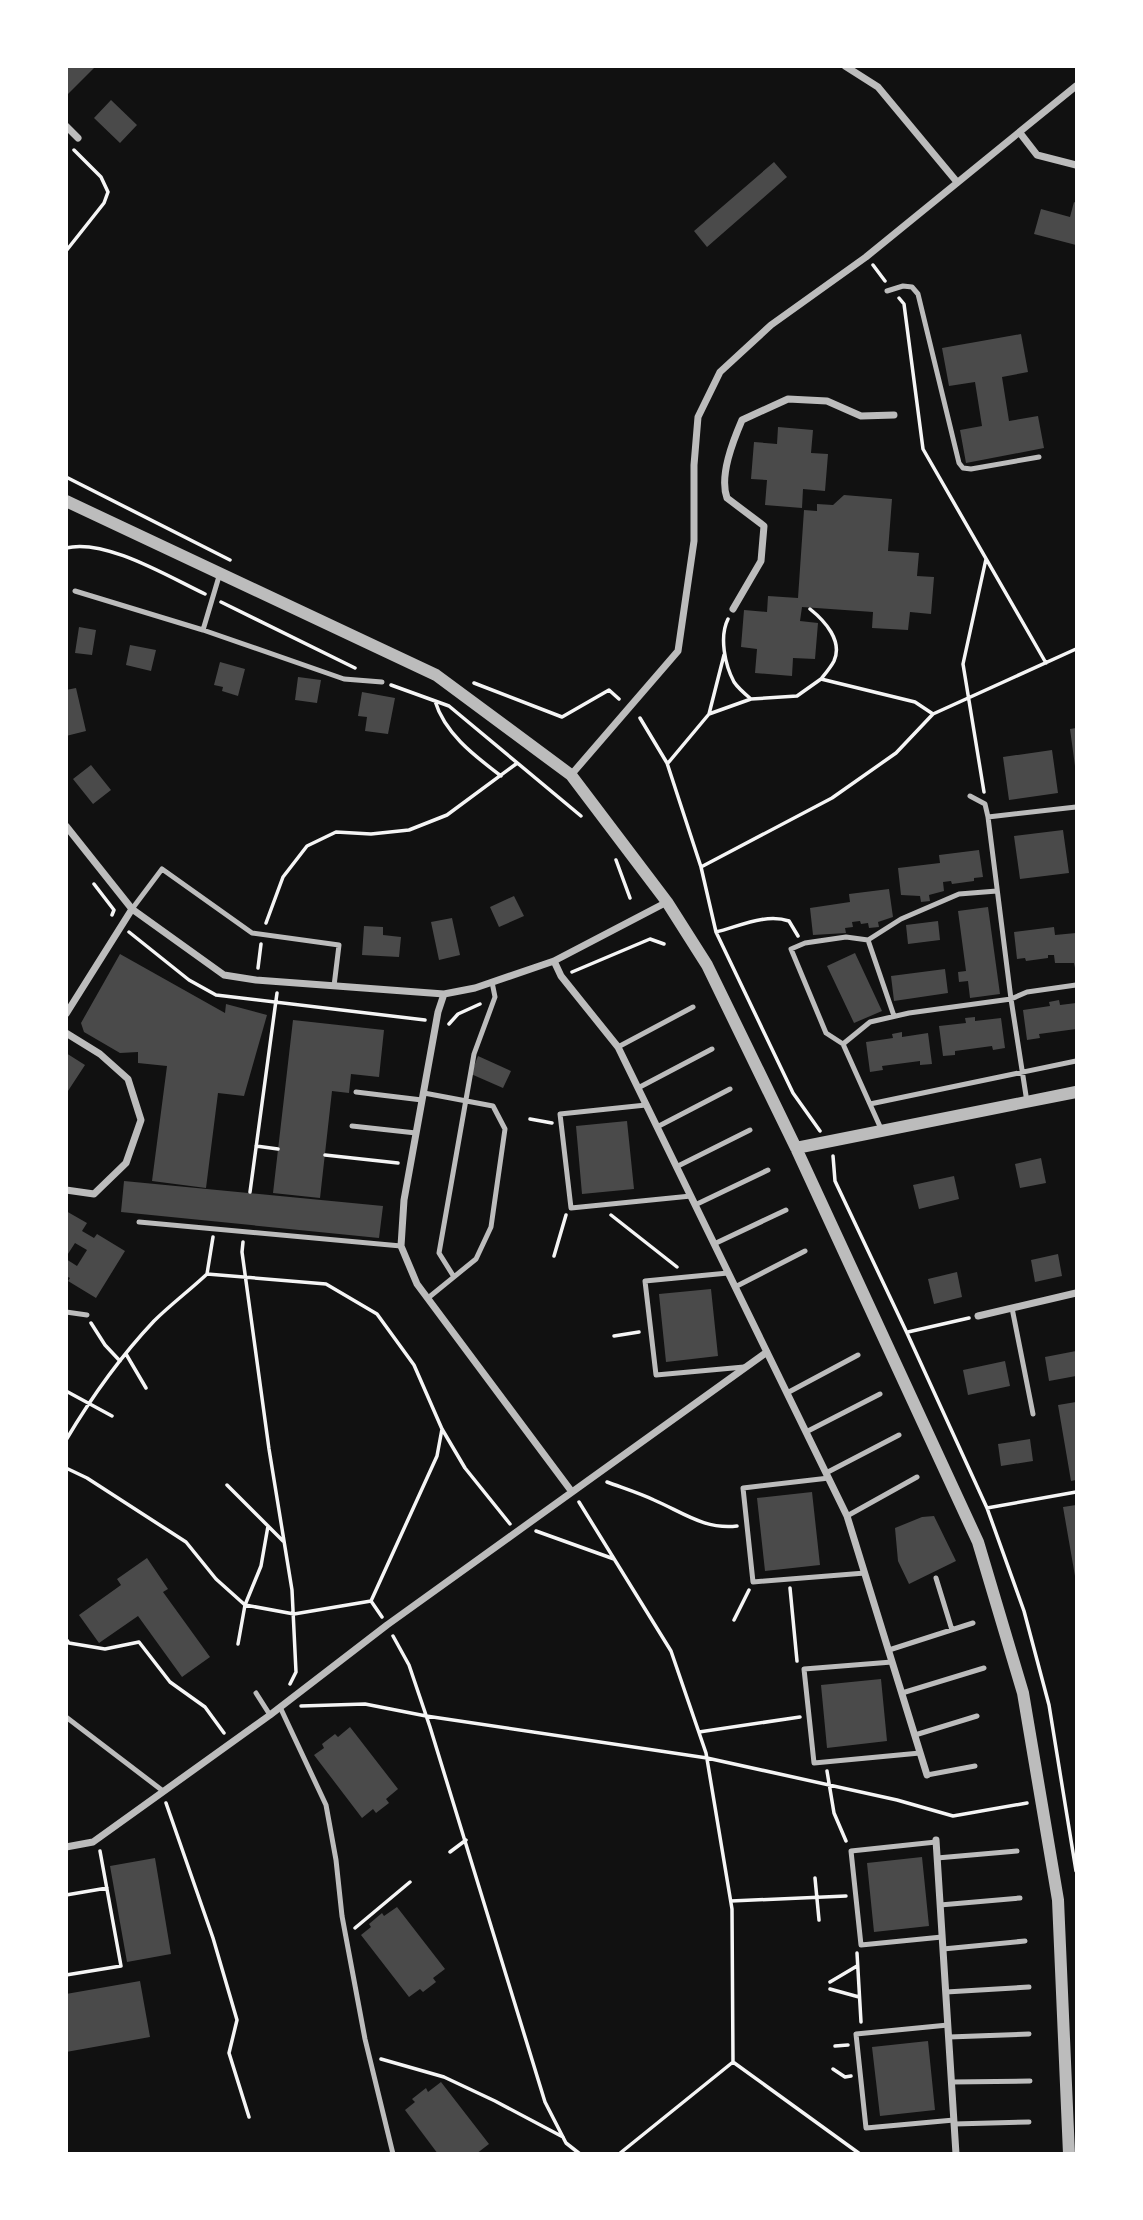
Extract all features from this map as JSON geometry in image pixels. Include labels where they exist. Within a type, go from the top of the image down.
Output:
[{"type":"street","points":[[845,66],[878,87],[957,182]]},
{"type":"street","points":[[571,775],[678,651],[694,541],[694,465],[698,417],[720,372],[771,325],[866,257],[1076,86]]},
{"type":"street","points":[[66,125],[78,138]]},
{"type":"street","points":[[1020,133],[1037,155],[1076,165]]},
{"type":"street","points":[[733,609],[761,561],[764,526],[727,498],[725,491],[729,450],[742,420],[788,399],[827,401],[861,416],[894,415]]},
{"type":"street","points":[[66,501],[436,674],[571,775],[667,902],[706,965],[796,1148],[978,1542],[1023,1693],[1058,1900],[1070,2154]]},
{"type":"street","points":[[66,826],[132,909],[224,975],[256,980],[444,994],[492,982],[554,961],[667,902]]},
{"type":"street","points":[[66,1014],[132,909]]},
{"type":"street","points":[[554,961],[561,976],[618,1048],[848,1516],[927,1775]]},
{"type":"street","points":[[444,994],[438,1012],[404,1200],[401,1246],[417,1283],[572,1492]]},
{"type":"street","points":[[66,1033],[100,1054],[128,1079],[141,1120],[127,1163],[94,1194],[66,1190]]},
{"type":"street","points":[[796,1148],[1027,1102],[1076,1095]]},
{"type":"street","points":[[978,1316],[1076,1293]]},
{"type":"street","points":[[66,1847],[93,1842],[270,1715],[516,1531],[767,1352]]},
{"type":"street","points":[[936,1841],[956,2154]]},
{"type":"lane","points":[[887,291],[903,286],[912,287],[918,294],[963,468],[971,469],[1039,457]]},
{"type":"lane","points":[[203,630],[220,573]]},
{"type":"lane","points":[[75,591],[203,630],[344,679],[382,682]]},
{"type":"lane","points":[[970,796],[985,804],[988,817],[1027,1102]]},
{"type":"lane","points":[[988,817],[1076,807]]},
{"type":"lane","points":[[132,909],[162,869],[252,933],[339,944],[334,986]]},
{"type":"lane","points":[[883,1131],[843,1044],[826,1032],[791,949],[803,944],[846,937],[868,940],[901,919],[959,894],[997,891]]},
{"type":"lane","points":[[868,940],[894,1016]]},
{"type":"lane","points":[[454,1277],[439,1253],[474,1054],[495,997],[492,982]]},
{"type":"lane","points":[[843,1044],[870,1022],[1011,999],[1027,992],[1076,985]]},
{"type":"lane","points":[[618,1048],[693,1007]]},
{"type":"lane","points":[[638,1088],[712,1049]]},
{"type":"lane","points":[[870,1104],[1076,1061]]},
{"type":"lane","points":[[656,1127],[730,1089]]},
{"type":"lane","points":[[356,1093],[423,1096],[493,1106],[505,1129],[491,1227],[476,1259],[428,1298]]},
{"type":"lane","points":[[646,1105],[561,1114],[571,1208],[691,1196]]},
{"type":"lane","points":[[352,1126],[416,1133]]},
{"type":"lane","points":[[676,1167],[750,1130]]},
{"type":"lane","points":[[695,1205],[768,1170]]},
{"type":"lane","points":[[714,1244],[786,1210]]},
{"type":"lane","points":[[139,1222],[401,1246]]},
{"type":"lane","points":[[735,1287],[805,1251]]},
{"type":"lane","points":[[728,1273],[645,1281],[656,1375],[745,1367]]},
{"type":"lane","points":[[1012,1308],[1034,1414]]},
{"type":"lane","points":[[66,1312],[87,1315]]},
{"type":"lane","points":[[788,1393],[858,1355]]},
{"type":"lane","points":[[807,1432],[880,1394]]},
{"type":"lane","points":[[865,1573],[753,1582],[743,1488],[828,1476],[899,1435]]},
{"type":"lane","points":[[848,1516],[917,1477]]},
{"type":"lane","points":[[936,1578],[952,1630]]},
{"type":"lane","points":[[889,1650],[973,1623]]},
{"type":"lane","points":[[892,1662],[804,1669],[814,1763],[920,1753]]},
{"type":"lane","points":[[902,1693],[984,1668]]},
{"type":"lane","points":[[256,1693],[270,1715]]},
{"type":"lane","points":[[280,1707],[326,1805],[346,1936],[369,2056],[393,2154]]},
{"type":"lane","points":[[915,1735],[978,1716]]},
{"type":"lane","points":[[66,1717],[163,1791]]},
{"type":"lane","points":[[927,1775],[975,1766]]},
{"type":"lane","points":[[936,1841],[851,1851],[861,1945],[942,1937]]},
{"type":"lane","points":[[937,1858],[1017,1851]]},
{"type":"lane","points":[[940,1905],[1020,1898]]},
{"type":"lane","points":[[943,1949],[1025,1941]]},
{"type":"lane","points":[[946,1992],[1029,1987]]},
{"type":"lane","points":[[948,2025],[856,2034],[866,2128],[954,2122],[1030,2122]]},
{"type":"lane","points":[[949,2037],[1029,2034]]},
{"type":"lane","points":[[951,2082],[1030,2081]]},
{"type":"path","points":[[66,251],[104,203],[108,192],[101,177],[74,150],[78,138]]},
{"type":"path","points":[[985,804],[963,664],[986,559]]},
{"type":"path","points":[[667,763],[709,714],[724,653],[725,624],[733,609]]},
{"type":"path","points":[[709,714],[751,699],[797,696],[821,680],[835,659],[834,636],[824,620],[810,609]]},
{"type":"path","points":[[701,867],[832,799],[896,754],[933,714],[1076,649]]},
{"type":"path","points":[[724,653],[735,684],[751,699]]},
{"type":"path","points":[[821,680],[915,702],[933,714]]},
{"type":"path","points":[[562,718],[609,690],[619,699]]},
{"type":"path","points":[[435,701],[441,715],[459,739],[501,776]]},
{"type":"path","points":[[256,980],[262,934],[283,877],[307,846],[336,832],[371,834],[410,830],[447,816],[516,764]]},
{"type":"path","points":[[716,932],[778,917],[789,921],[803,944]]},
{"type":"path","points":[[561,976],[650,939],[664,944]]},
{"type":"path","points":[[250,1192],[279,982]]},
{"type":"path","points":[[530,1119],[562,1125]]},
{"type":"path","points":[[256,1146],[278,1149]]},
{"type":"path","points":[[325,1155],[411,1164]]},
{"type":"path","points":[[598,1205],[689,1277]]},
{"type":"path","points":[[554,1256],[565,1218],[571,1208]]},
{"type":"path","points":[[66,1440],[88,1403],[120,1361],[155,1321],[207,1274],[215,1228]]},
{"type":"path","points":[[242,1252],[294,1614],[296,1672]]},
{"type":"path","points":[[207,1274],[326,1284],[377,1314],[414,1365],[442,1429],[465,1468],[516,1531]]},
{"type":"path","points":[[87,1315],[105,1345],[120,1361]]},
{"type":"path","points":[[907,1333],[978,1316]]},
{"type":"path","points":[[614,1336],[651,1330]]},
{"type":"path","points":[[126,1354],[146,1388]]},
{"type":"path","points":[[66,1391],[112,1416]]},
{"type":"path","points":[[370,1601],[437,1455],[442,1429]]},
{"type":"path","points":[[66,1468],[87,1478],[186,1542],[216,1580],[245,1605],[294,1614],[370,1601]]},
{"type":"path","points":[[592,1477],[653,1499],[705,1525],[722,1528],[747,1524]]},
{"type":"path","points":[[227,1485],[284,1542]]},
{"type":"path","points":[[572,1492],[671,1651],[707,1758],[731,1901],[733,2062]]},
{"type":"path","points":[[986,1508],[1076,1492]]},
{"type":"path","points":[[523,1526],[616,1560]]},
{"type":"path","points":[[238,1644],[245,1605],[261,1566],[268,1527]]},
{"type":"path","points":[[789,1579],[797,1664],[804,1669]]},
{"type":"path","points":[[734,1620],[753,1582]]},
{"type":"path","points":[[370,1601],[409,1665],[466,1840],[545,2102],[564,2138]]},
{"type":"path","points":[[66,1639],[69,1643],[106,1649],[139,1642],[170,1682],[205,1707],[230,1742]]},
{"type":"path","points":[[280,1707],[365,1704],[426,1716],[707,1758],[897,1800],[953,1816],[1029,1802]]},
{"type":"path","points":[[699,1732],[809,1716]]},
{"type":"path","points":[[826,1762],[834,1812],[851,1851]]},
{"type":"path","points":[[163,1791],[169,1818],[213,1938],[237,2020],[229,2053],[249,2117]]},
{"type":"path","points":[[66,1975],[121,1966],[97,1838]]},
{"type":"path","points":[[450,1852],[466,1840]]},
{"type":"path","points":[[815,1878],[819,1920]]},
{"type":"path","points":[[346,1936],[410,1882]]},
{"type":"path","points":[[66,1895],[107,1888]]},
{"type":"path","points":[[731,1901],[856,1895]]},
{"type":"path","points":[[861,1945],[856,1957],[862,2034]]},
{"type":"path","points":[[830,1982],[857,1966]]},
{"type":"path","points":[[830,1989],[859,1997]]},
{"type":"path","points":[[369,2056],[444,2077],[564,2138],[580,2154]]},
{"type":"path","points":[[618,2154],[733,2062]]},
{"type":"path","points":[[733,2062],[860,2154]]},
{"type":"path","points":[[833,2069],[845,2077],[860,2075]]},
{"type":"building","points":[[66,66],[96,66],[68,94]]},
{"type":"building","points":[[111,100],[137,125],[120,143],[94,118]]},
{"type":"building","points":[[774,162],[787,177],[707,247],[694,231]]},
{"type":"building","points":[[1074,202],[1076,245],[1034,234],[1041,209],[1070,217]]},
{"type":"building","points":[[1021,334],[1028,372],[1002,377],[1009,421],[1038,416],[1044,448],[966,463],[960,430],[982,426],[975,382],[949,386],[942,348]]},
{"type":"building","points":[[778,427],[813,430],[811,453],[828,454],[825,491],[803,489],[802,508],[765,505],[767,480],[751,479],[754,442],[777,444]]},
{"type":"building","points":[[844,495],[892,499],[888,551],[919,553],[917,576],[934,577],[931,614],[910,612],[908,630],[872,628],[873,612],[802,607],[800,621],[818,623],[815,659],[793,658],[792,676],[755,673],[757,649],[741,647],[744,610],[767,612],[768,596],[798,598],[804,510],[817,511],[817,504],[833,505]]},
{"type":"building","points":[[79,627],[96,630],[92,655],[75,653]]},
{"type":"building","points":[[130,645],[156,650],[151,671],[126,665]]},
{"type":"building","points":[[220,662],[245,669],[238,696],[222,691],[223,687],[214,685]]},
{"type":"building","points":[[298,677],[321,680],[317,703],[295,700]]},
{"type":"building","points":[[76,688],[86,731],[66,736],[66,690]]},
{"type":"building","points":[[362,692],[395,698],[388,734],[365,731],[367,717],[358,716]]},
{"type":"building","points":[[1076,728],[1076,765],[1075,766],[1070,729]]},
{"type":"building","points":[[1052,750],[1058,793],[1009,800],[1003,757]]},
{"type":"building","points":[[91,765],[111,790],[93,804],[73,779]]},
{"type":"building","points":[[1063,830],[1069,873],[1020,879],[1014,836]]},
{"type":"building","points":[[979,850],[983,877],[952,884],[951,881],[943,882],[944,891],[929,895],[930,901],[921,902],[920,896],[901,895],[898,868],[940,863],[939,855]]},
{"type":"building","points":[[889,889],[893,917],[878,922],[879,927],[869,928],[868,923],[861,924],[860,921],[852,922],[853,927],[845,928],[846,933],[813,935],[810,908],[850,902],[849,894]]},
{"type":"building","points":[[514,896],[524,916],[499,927],[490,907]]},
{"type":"building","points":[[988,907],[1000,994],[970,998],[968,981],[959,982],[958,972],[966,971],[958,911]]},
{"type":"building","points":[[452,918],[460,955],[439,960],[431,922]]},
{"type":"building","points":[[938,921],[940,940],[908,944],[906,925]]},
{"type":"building","points":[[364,926],[383,927],[383,935],[401,937],[399,957],[362,955]]},
{"type":"building","points":[[1054,927],[1055,935],[1076,933],[1076,973],[1074,963],[1055,963],[1054,955],[1026,961],[1025,958],[1017,959],[1014,932]]},
{"type":"building","points":[[855,953],[882,1011],[854,1023],[827,966]]},
{"type":"building","points":[[120,954],[225,1013],[226,1004],[267,1015],[244,1096],[218,1093],[206,1188],[152,1181],[167,1066],[138,1063],[138,1052],[120,1053],[84,1032],[81,1023]]},
{"type":"building","points":[[945,969],[948,993],[894,1001],[891,976]]},
{"type":"building","points":[[1059,1000],[1060,1005],[1076,1003],[1076,1029],[1039,1034],[1040,1038],[1027,1040],[1023,1010],[1050,1006],[1049,1002]]},
{"type":"building","points":[[975,1017],[975,1021],[1001,1018],[1005,1048],[993,1050],[992,1046],[955,1051],[955,1055],[943,1056],[939,1026],[966,1023],[965,1018]]},
{"type":"building","points":[[293,1020],[384,1030],[379,1077],[351,1074],[349,1093],[332,1091],[320,1198],[273,1193]]},
{"type":"building","points":[[902,1032],[902,1037],[928,1033],[932,1064],[920,1065],[920,1061],[882,1066],[883,1070],[870,1072],[866,1042],[893,1038],[892,1034]]},
{"type":"building","points":[[66,1053],[85,1065],[66,1094]]},
{"type":"building","points":[[478,1056],[511,1071],[503,1088],[471,1074]]},
{"type":"building","points":[[627,1121],[634,1189],[582,1194],[576,1126]]},
{"type":"building","points":[[1041,1158],[1046,1183],[1020,1188],[1015,1164]]},
{"type":"building","points":[[954,1176],[959,1199],[919,1209],[913,1185]]},
{"type":"building","points":[[124,1181],[383,1206],[379,1238],[121,1212]]},
{"type":"building","points":[[66,1211],[87,1223],[82,1231],[94,1238],[97,1234],[125,1251],[96,1298],[68,1281],[70,1278],[66,1276],[66,1259],[77,1266],[87,1250],[75,1243],[66,1257]]},
{"type":"building","points":[[1058,1254],[1062,1276],[1035,1282],[1031,1260]]},
{"type":"building","points":[[957,1272],[962,1297],[934,1304],[928,1279]]},
{"type":"building","points":[[711,1289],[718,1356],[666,1362],[659,1294]]},
{"type":"building","points":[[1076,1351],[1076,1376],[1049,1381],[1045,1357]]},
{"type":"building","points":[[1005,1361],[1010,1386],[968,1395],[963,1370]]},
{"type":"building","points":[[1076,1402],[1076,1480],[1071,1481],[1058,1405]]},
{"type":"building","points":[[1030,1439],[1033,1461],[1001,1466],[998,1444]]},
{"type":"building","points":[[812,1492],[820,1565],[765,1571],[757,1498]]},
{"type":"building","points":[[1076,1505],[1076,1576],[1075,1576],[1063,1507]]},
{"type":"building","points":[[934,1516],[956,1561],[909,1584],[898,1561],[895,1528],[922,1517]]},
{"type":"building","points":[[147,1558],[168,1589],[163,1592],[210,1657],[182,1677],[138,1616],[99,1643],[79,1615],[121,1585],[117,1579]]},
{"type":"building","points":[[881,1679],[887,1741],[827,1748],[821,1685]]},
{"type":"building","points":[[350,1727],[398,1789],[386,1799],[389,1803],[376,1813],[373,1809],[362,1818],[314,1755],[324,1748],[322,1744],[335,1734],[338,1737]]},
{"type":"building","points":[[922,1857],[929,1926],[874,1932],[867,1863]]},
{"type":"building","points":[[155,1858],[171,1954],[127,1962],[110,1866]]},
{"type":"building","points":[[397,1907],[445,1969],[433,1978],[436,1982],[423,1992],[420,1989],[409,1997],[361,1935],[382,1913],[384,1916]]},
{"type":"building","points":[[140,1981],[150,2037],[66,2052],[66,1994]]},
{"type":"building","points":[[928,2041],[935,2110],[880,2116],[872,2047]]},
{"type":"building","points":[[441,2082],[489,2144],[476,2154],[438,2154],[405,2110],[415,2102],[412,2099],[426,2088],[428,2092]]}]
